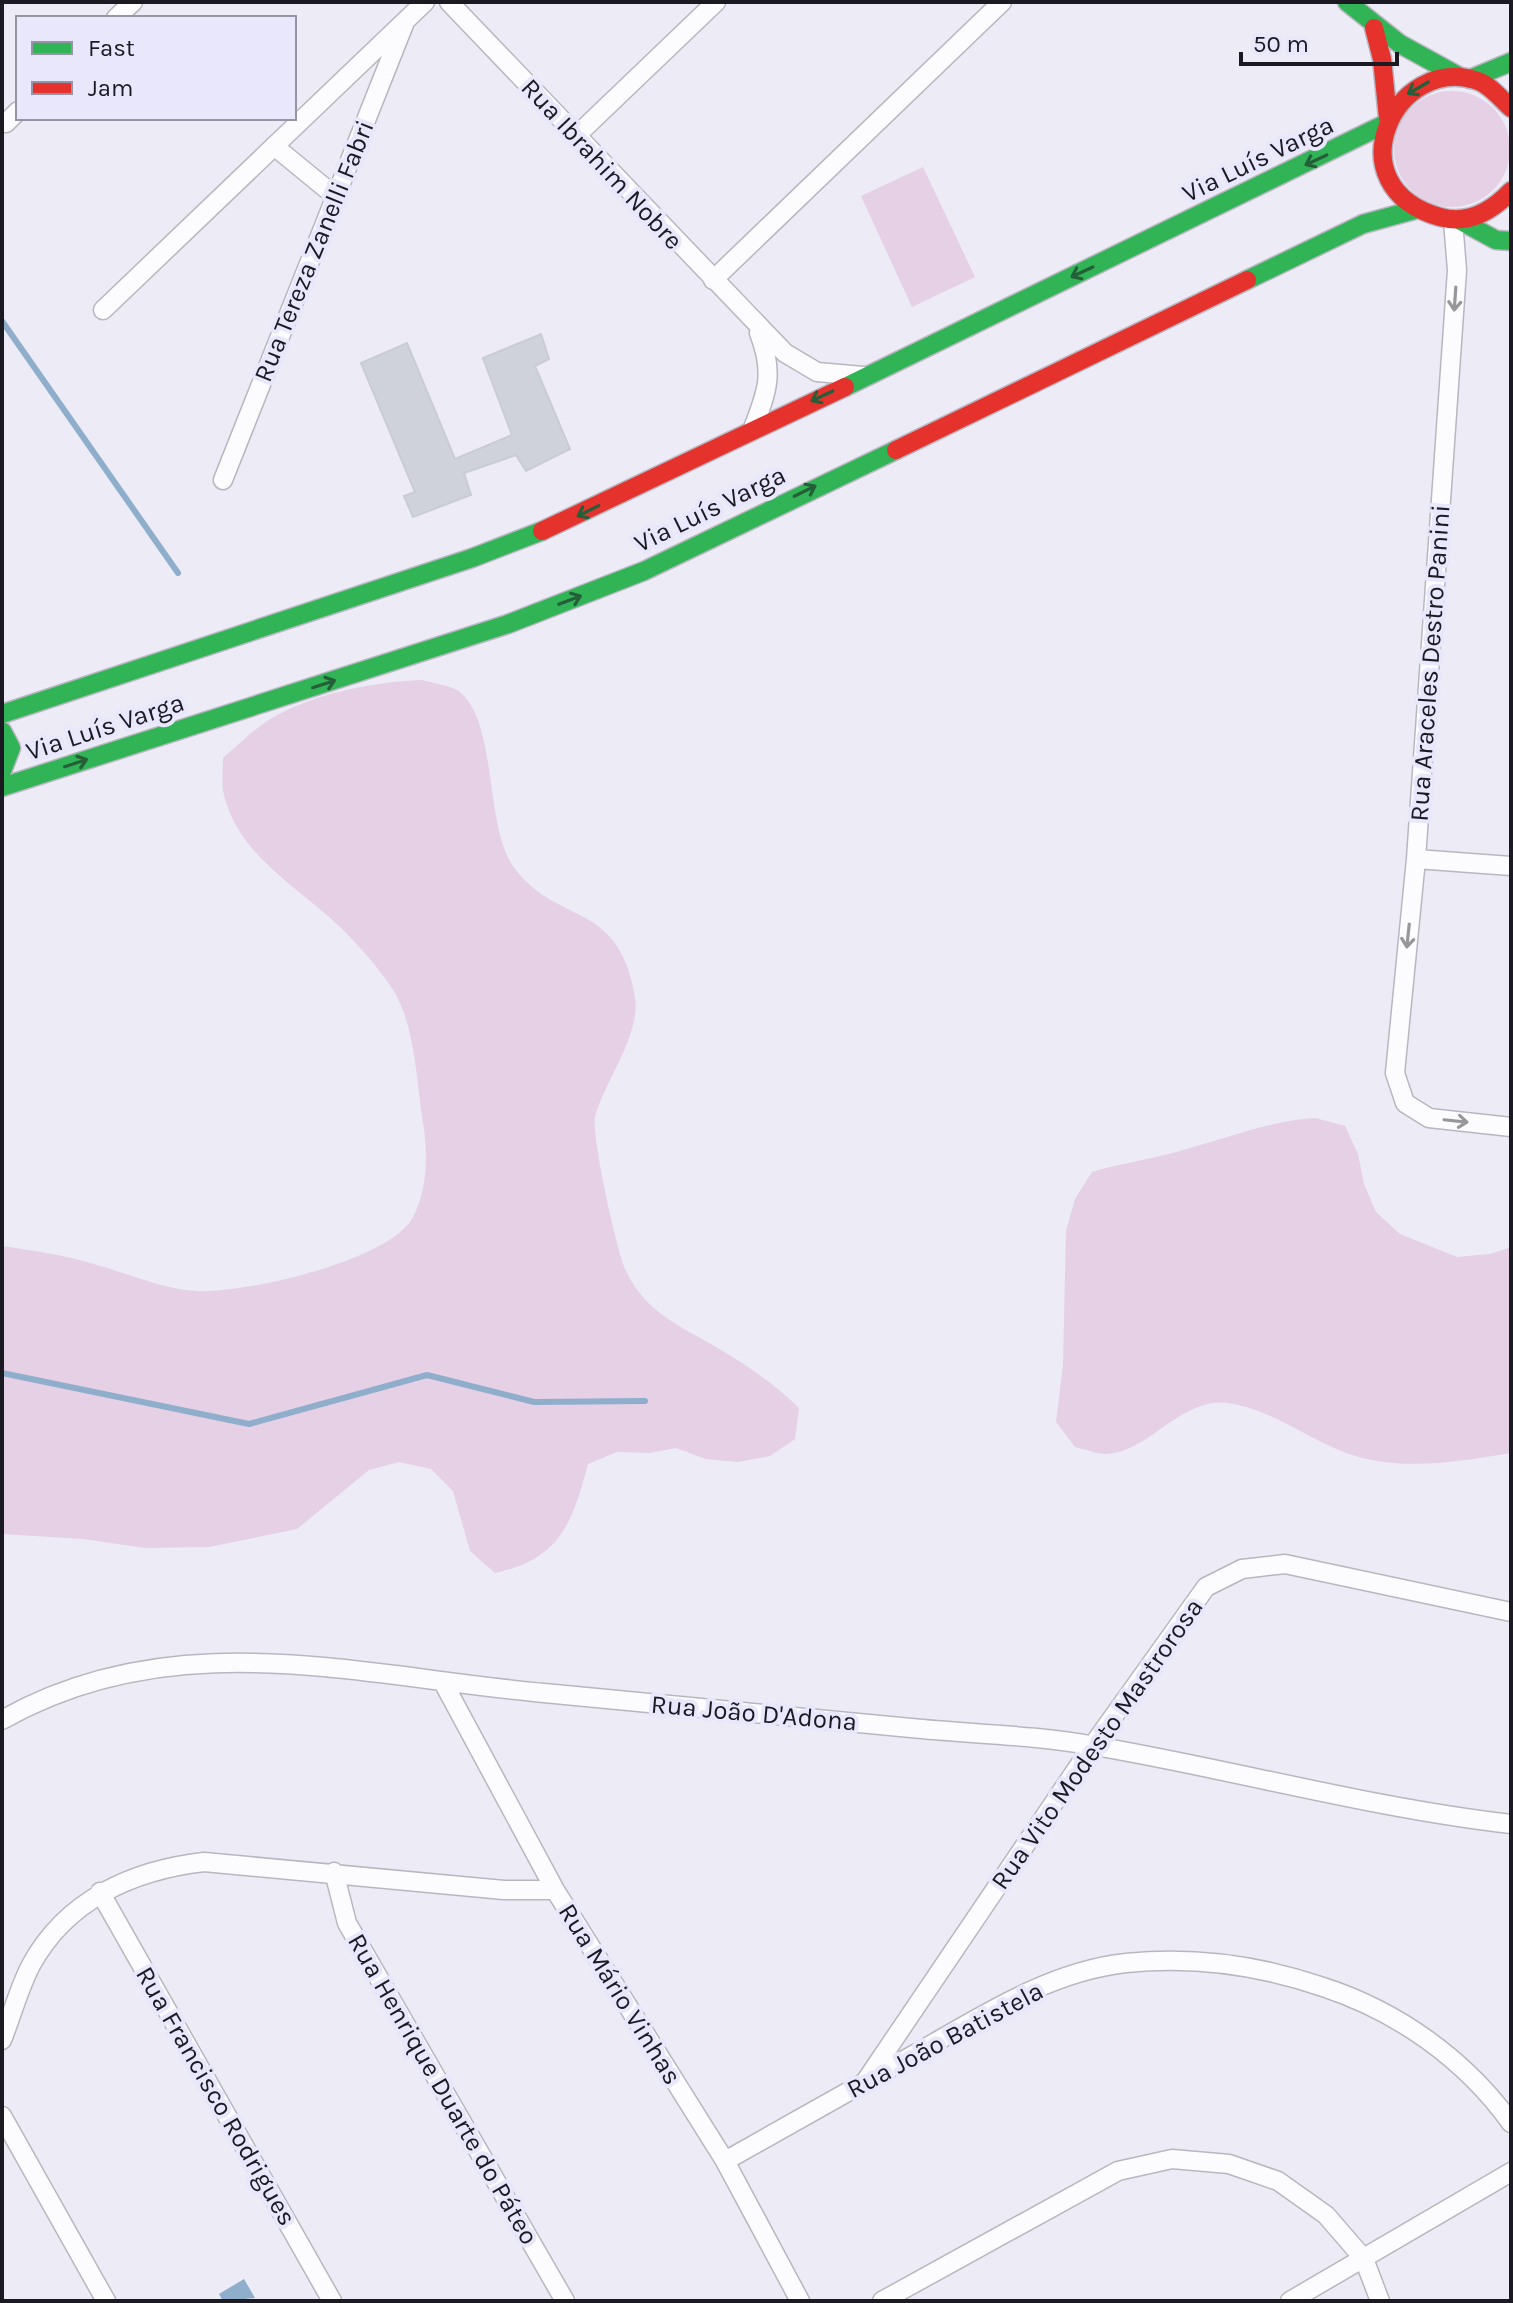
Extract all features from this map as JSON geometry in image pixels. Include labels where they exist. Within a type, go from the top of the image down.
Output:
[{"type":"main road","points":[[1347,2],[1374,28],[1426,61],[1489,86],[1511,108]]},
{"type":"main road","points":[[1374,28],[1382,59],[1387,121],[1381,148],[1385,172],[1396,194],[1414,210],[1457,221],[1496,240],[1511,241]]},
{"type":"main road","points":[[1387,121],[1401,99],[1418,85],[1440,78],[1466,78],[1511,62]]},
{"type":"main road","name":"Via Luís Varga","points":[[2,714],[472,558],[575,518],[753,428],[1387,121]]},
{"type":"main road","points":[[1457,221],[1488,212],[1511,191]]},
{"type":"main road","name":"Via Luís Varga","points":[[2,787],[508,624],[644,571],[1363,224],[1414,210]]},
{"type":"main road","points":[[2,731],[11,748],[2,771]]},
{"type":"street","points":[[118,16],[133,2]]},
{"type":"street","points":[[103,310],[425,2]]},
{"type":"street","name":"Rua Ibrahim Nobre","points":[[449,2],[785,353],[817,372],[863,376]]},
{"type":"street","points":[[576,136],[716,2]]},
{"type":"street","points":[[713,280],[1002,2]]},
{"type":"street","name":"Rua Tereza Zanelli Fabri","points":[[223,480],[405,22]]},
{"type":"street","points":[[274,146],[335,196]]},
{"type":"street","name":"Rua Araceles Destro Panini","points":[[1457,221],[1457,270],[1416,859],[1395,1073],[1405,1103],[1429,1118],[1511,1127]]},
{"type":"street","name":"Rua Ibrahim Nobre","points":[[753,428],[767,394],[769,361],[756,326]]},
{"type":"street","points":[[1416,859],[1511,866]]},
{"type":"street","name":"Rua Vito Modesto Mastrorosa","points":[[865,2082],[1093,1745],[1206,1587],[1242,1569],[1285,1564],[1511,1612]]},
{"type":"street","name":"Rua João D'Adona","points":[[2,1720],[36,1701],[99,1677],[174,1664],[248,1661],[444,1684],[1093,1745],[1425,1814],[1511,1824]]},
{"type":"street","name":"Rua Mário Vinhas","points":[[444,1684],[555,1890],[725,2161],[800,2301]]},
{"type":"street","points":[[2,2040],[32,1964],[61,1925],[100,1892],[158,1867],[204,1862],[504,1890],[555,1890]]},
{"type":"street","name":"Rua Henrique Duarte do Páteo","points":[[334,1872],[347,1923],[565,2301]]},
{"type":"street","name":"Rua Francisco Rodrigues","points":[[100,1892],[332,2301]]},
{"type":"street","name":"Rua João Batistela","points":[[725,2161],[983,2015],[1055,1981],[1123,1963],[1197,1960],[1276,1971],[1360,1999],[1435,2044],[1495,2100],[1511,2123]]},
{"type":"street","points":[[2,2116],[106,2301]]},
{"type":"street","points":[[882,2301],[1118,2171],[1172,2159],[1229,2164],[1278,2181],[1326,2215],[1364,2259],[1380,2301]]},
{"type":"street","points":[[1290,2301],[1511,2172]]},
{"type":"shaded area","points":[[1452,91],[1474,96],[1493,108],[1505,127],[1510,149],[1505,171],[1493,190],[1474,202],[1452,207],[1430,202],[1411,190],[1399,171],[1394,149],[1399,127],[1411,108],[1430,96]]},
{"type":"shaded area","points":[[923,167],[975,277],[912,307],[861,196]]},
{"type":"shaded area","points":[[422,680],[457,690],[470,704],[485,747],[504,848],[513,866],[530,885],[548,898],[601,928],[615,943],[627,965],[635,997],[633,1027],[595,1117],[606,1194],[626,1271],[634,1286],[655,1309],[752,1370],[799,1408],[795,1439],[770,1456],[738,1462],[706,1459],[676,1448],[650,1453],[617,1452],[588,1464],[576,1504],[560,1536],[535,1558],[495,1573],[470,1551],[453,1491],[431,1469],[399,1462],[369,1470],[297,1529],[209,1547],[145,1548],[83,1539],[2,1534],[2,1246],[74,1259],[171,1287],[218,1290],[280,1281],[347,1261],[399,1233],[413,1217],[422,1194],[426,1147],[411,1036],[400,1003],[385,978],[354,941],[252,848],[231,815],[222,777],[223,758],[259,727],[289,709],[345,690]]},
{"type":"shaded area","points":[[1315,1118],[1345,1126],[1358,1154],[1364,1184],[1376,1212],[1400,1234],[1457,1257],[1490,1254],[1511,1247],[1511,1453],[1426,1464],[1383,1462],[1341,1451],[1258,1411],[1228,1403],[1211,1403],[1195,1408],[1122,1451],[1102,1454],[1075,1447],[1056,1422],[1063,1365],[1066,1231],[1075,1199],[1092,1172],[1264,1126]]},
{"type":"water","points":[[244,2279],[255,2298],[223,2301],[219,2294]]},
{"type":"building","points":[[541,334],[549,359],[535,366],[570,449],[526,471],[516,455],[464,473],[471,495],[413,517],[404,496],[415,492],[361,363],[407,343],[455,459],[512,435],[483,358]]},
{"type":"waterway","points":[[2,321],[178,573]]},
{"type":"waterway","points":[[2,1373],[249,1424],[427,1375],[534,1402],[645,1401]]},
{"type":"traffic: fast","points":[[1347,2],[1400,44],[1460,77]]},
{"type":"traffic: fast","points":[[1470,79],[1511,62]]},
{"type":"traffic: fast","points":[[845,387],[1385,124]]},
{"type":"traffic: fast","points":[[1247,280],[1363,224],[1414,210]]},
{"type":"traffic: fast","points":[[1461,221],[1496,240],[1511,241]]},
{"type":"traffic: fast","points":[[2,787],[508,624],[644,571],[896,450]]},
{"type":"traffic: fast","points":[[2,714],[472,558],[542,531]]},
{"type":"traffic: fast","points":[[2,731],[11,748],[2,771]]},
{"type":"traffic: jam","points":[[1374,28],[1382,59],[1388,118]]},
{"type":"traffic: jam","points":[[1511,108],[1478,81],[1448,77],[1422,86],[1401,103],[1387,127],[1383,153],[1389,179],[1407,201],[1440,217],[1470,218],[1496,205],[1511,191]]},
{"type":"traffic: jam","points":[[896,450],[1247,280]]},
{"type":"traffic: jam","points":[[542,531],[845,387]]}]
